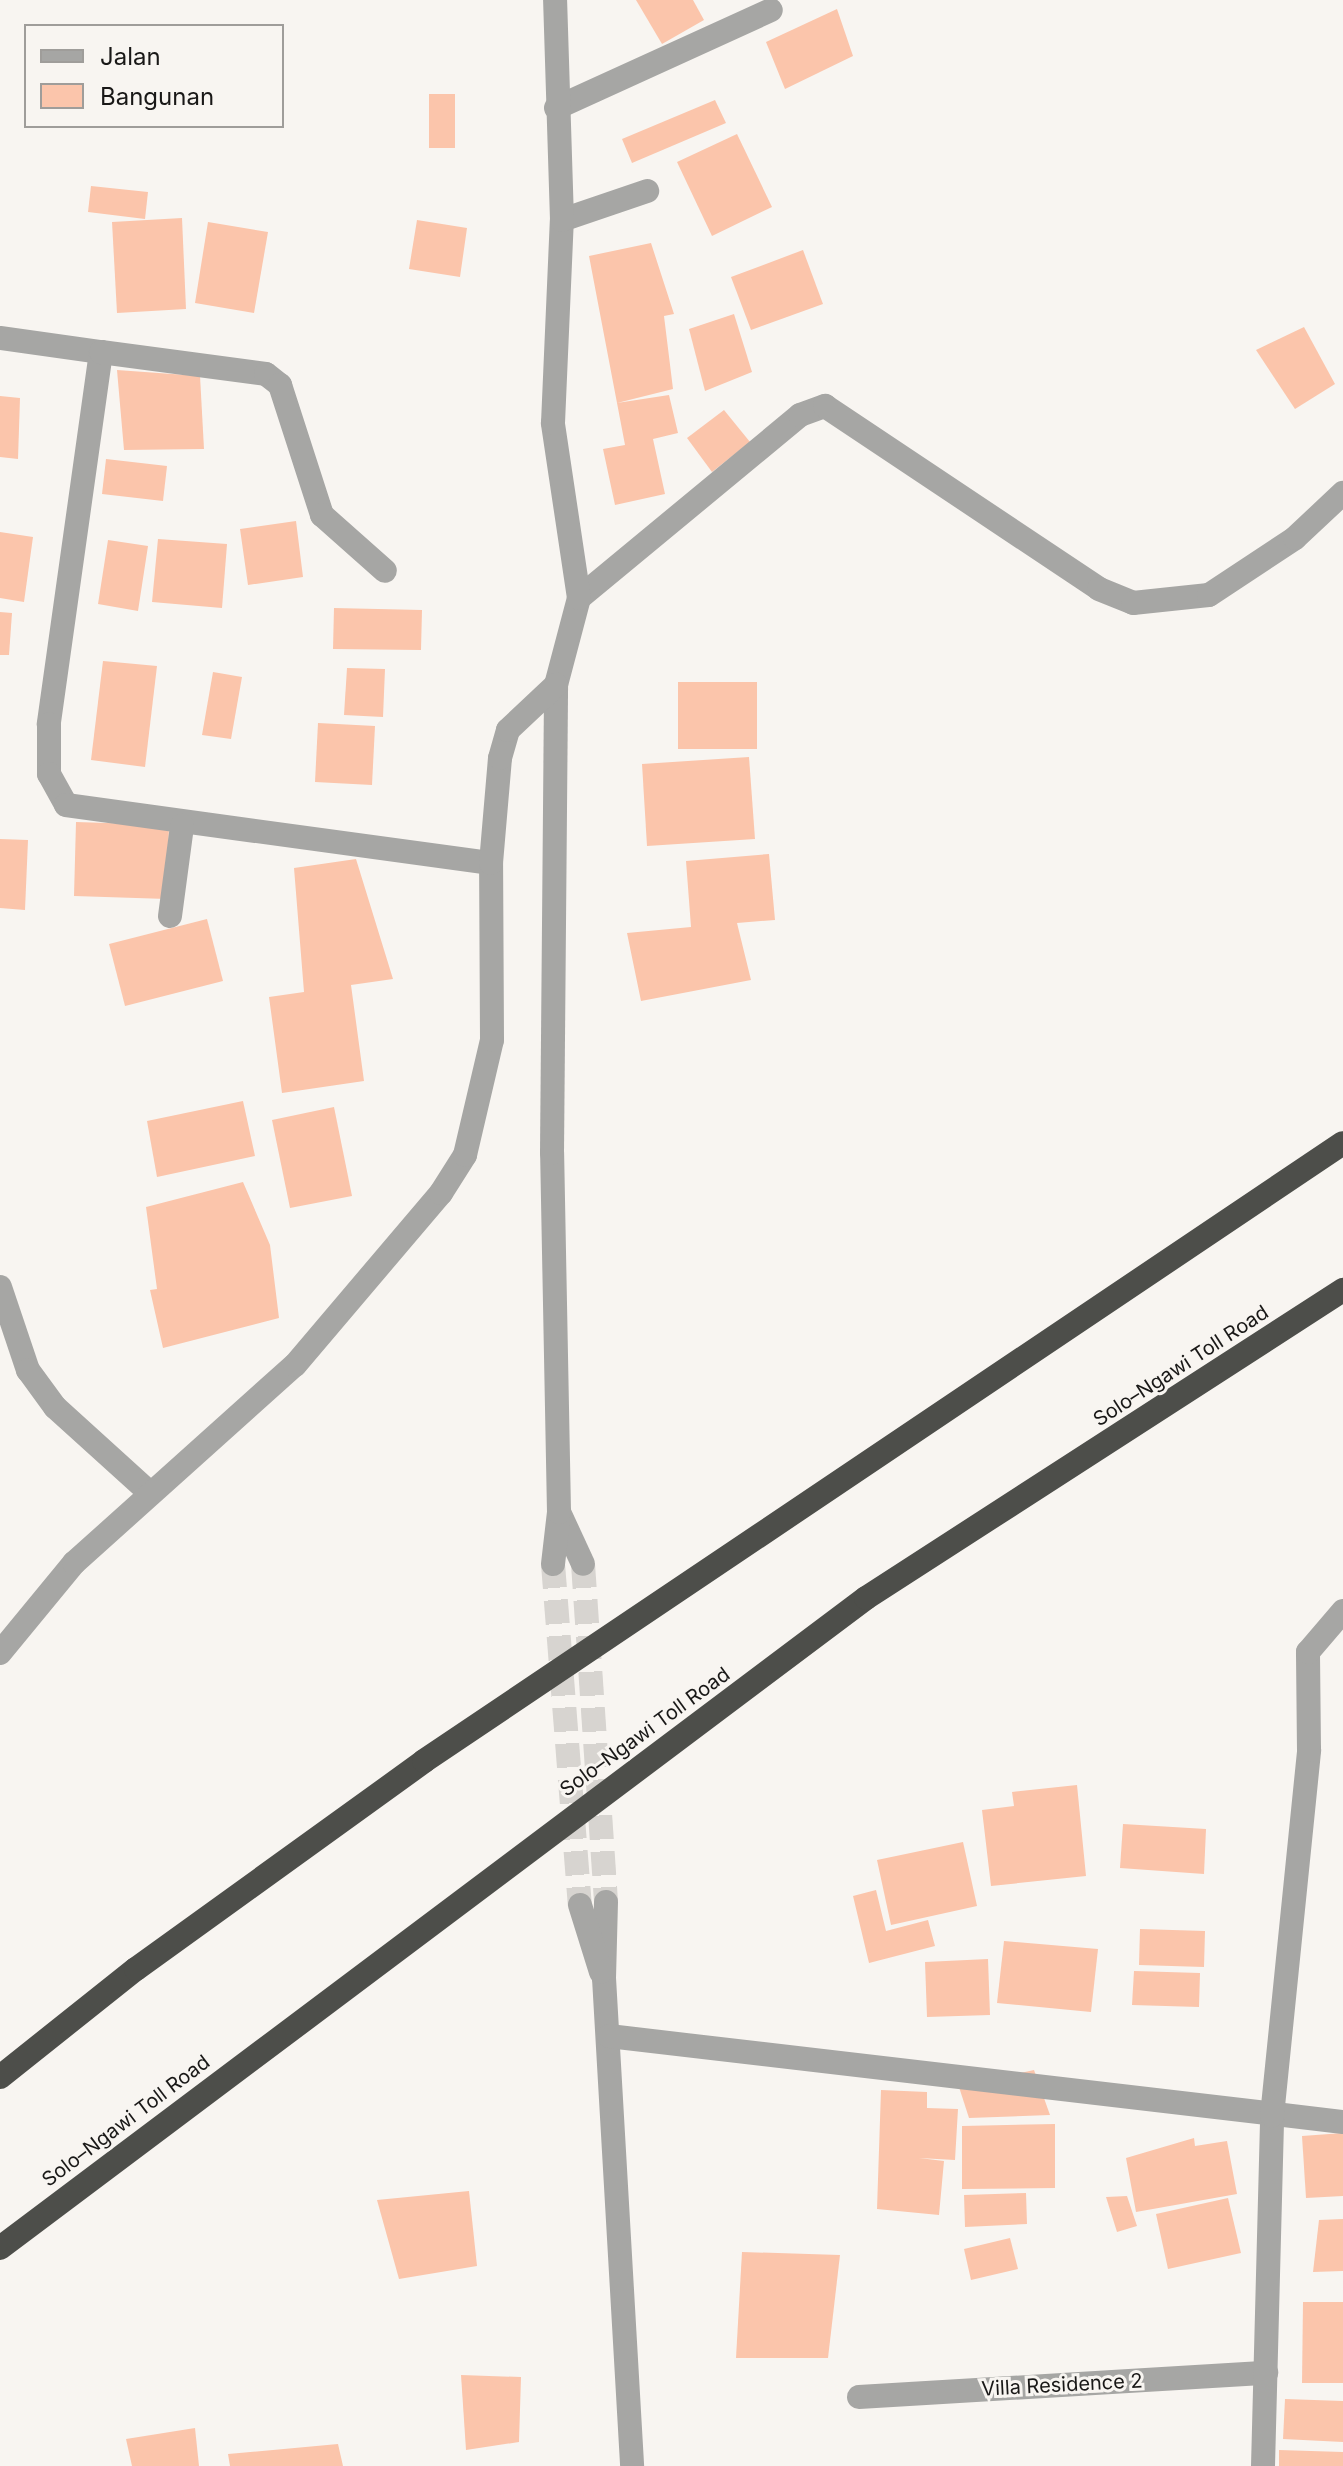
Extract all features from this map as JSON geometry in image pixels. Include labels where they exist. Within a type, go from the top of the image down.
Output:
[{"type":"highway","points":[[0,2077],[136,1969],[424,1761],[1343,1143]]},
{"type":"highway","name":"Solo–Ngawi Toll Road","points":[[0,2248],[866,1598],[1343,1290]]},
{"type":"street","points":[[553,1564],[559,1512],[552,1153],[556,685],[579,598],[553,423],[562,220],[556,108],[555,0]]},
{"type":"street","points":[[556,108],[771,10]]},
{"type":"street","points":[[562,220],[647,191]]},
{"type":"street","points":[[0,338],[266,374],[280,385],[322,515],[385,571]]},
{"type":"street","points":[[101,352],[49,724],[49,774],[66,805],[182,826],[491,863]]},
{"type":"street","points":[[579,598],[800,415],[825,406],[1099,589],[1133,603],[1169,605],[1231,584],[1343,493]]},
{"type":"street","points":[[3,1642],[74,1563],[295,1365],[441,1193],[465,1155],[492,1040],[491,863],[508,730],[556,685]]},
{"type":"street","points":[[170,916],[182,826]]},
{"type":"street","points":[[0,1287],[28,1370],[55,1407],[150,1493]]},
{"type":"street","points":[[559,1512],[583,1564]]},
{"type":"street","points":[[1263,2466],[1272,2116],[1309,1750],[1308,1652],[1343,1611]]},
{"type":"street","points":[[606,1902],[604,1978],[632,2466]]},
{"type":"street","points":[[580,1905],[604,1978]]},
{"type":"street","points":[[609,2036],[1343,2122]]},
{"type":"street","name":"Villa Residence 2","points":[[859,2397],[1266,2373]]},
{"type":"building","points":[[636,0],[693,0],[704,20],[662,44]]},
{"type":"building","points":[[837,9],[853,56],[785,89],[766,42]]},
{"type":"building","points":[[429,94],[455,94],[455,148],[429,148]]},
{"type":"building","points":[[715,100],[726,123],[632,163],[622,139]]},
{"type":"building","points":[[737,134],[772,207],[712,236],[677,162]]},
{"type":"building","points":[[91,186],[148,192],[145,219],[88,212]]},
{"type":"building","points":[[182,218],[186,309],[117,313],[112,222]]},
{"type":"building","points":[[417,220],[467,228],[460,277],[409,269]]},
{"type":"building","points":[[208,222],[268,232],[254,313],[195,303]]},
{"type":"building","points":[[651,243],[674,314],[664,316],[673,389],[617,403],[589,256]]},
{"type":"building","points":[[803,250],[823,304],[751,330],[731,277]]},
{"type":"building","points":[[734,314],[752,372],[705,391],[689,329]]},
{"type":"building","points":[[1304,327],[1335,384],[1295,409],[1256,350]]},
{"type":"building","points":[[117,370],[200,376],[204,449],[124,450]]},
{"type":"building","points":[[669,395],[678,433],[653,439],[665,494],[615,505],[603,449],[625,445],[617,403]]},
{"type":"building","points":[[0,396],[20,398],[18,459],[0,457]]},
{"type":"building","points":[[724,410],[750,442],[712,472],[687,438]]},
{"type":"building","points":[[106,459],[167,466],[163,501],[102,494]]},
{"type":"building","points":[[296,521],[303,577],[248,585],[240,529]]},
{"type":"building","points":[[0,532],[33,537],[24,602],[0,598]]},
{"type":"building","points":[[158,539],[227,544],[222,608],[152,602]]},
{"type":"building","points":[[108,540],[148,546],[138,611],[98,604]]},
{"type":"building","points":[[334,608],[422,610],[421,650],[333,649]]},
{"type":"building","points":[[0,612],[12,613],[9,655],[0,655]]},
{"type":"building","points":[[103,661],[157,666],[145,767],[91,760]]},
{"type":"building","points":[[347,668],[385,669],[383,717],[344,715]]},
{"type":"building","points":[[213,672],[242,677],[231,739],[202,735]]},
{"type":"building","points":[[678,682],[757,682],[757,749],[678,749]]},
{"type":"building","points":[[318,723],[375,726],[372,785],[315,782]]},
{"type":"building","points":[[749,757],[755,839],[647,846],[642,764]]},
{"type":"building","points":[[76,822],[169,825],[167,899],[74,896]]},
{"type":"building","points":[[0,839],[28,840],[25,910],[0,908]]},
{"type":"building","points":[[769,854],[775,920],[737,923],[751,980],[641,1001],[627,933],[691,927],[686,861]]},
{"type":"building","points":[[356,859],[393,979],[351,985],[364,1081],[282,1093],[269,997],[304,992],[294,868]]},
{"type":"building","points":[[207,919],[223,981],[125,1006],[109,944]]},
{"type":"building","points":[[243,1101],[255,1156],[157,1177],[147,1121]]},
{"type":"building","points":[[334,1107],[352,1196],[290,1208],[272,1120]]},
{"type":"building","points":[[243,1182],[270,1245],[279,1318],[163,1348],[150,1290],[157,1289],[146,1207]]},
{"type":"building","points":[[1077,1785],[1086,1876],[991,1886],[982,1810],[1014,1806],[1012,1792]]},
{"type":"building","points":[[1123,1824],[1206,1829],[1204,1874],[1120,1868]]},
{"type":"building","points":[[963,1842],[977,1906],[891,1925],[877,1860]]},
{"type":"building","points":[[876,1890],[886,1931],[928,1920],[935,1946],[869,1963],[853,1896]]},
{"type":"building","points":[[1140,1929],[1205,1931],[1204,1967],[1139,1965]]},
{"type":"building","points":[[1004,1941],[1098,1949],[1091,2012],[997,2003]]},
{"type":"building","points":[[988,1959],[990,2015],[927,2017],[925,1962]]},
{"type":"building","points":[[1134,1971],[1200,1973],[1199,2007],[1132,2005]]},
{"type":"building","points":[[1034,2070],[1050,2115],[969,2118],[959,2087]]},
{"type":"building","points":[[881,2090],[927,2092],[927,2108],[958,2109],[955,2160],[919,2158],[944,2161],[939,2215],[877,2209]]},
{"type":"building","points":[[1055,2124],[1055,2188],[962,2189],[962,2126]]},
{"type":"building","points":[[1343,2133],[1343,2196],[1306,2198],[1302,2136]]},
{"type":"building","points":[[1194,2138],[1195,2146],[1227,2141],[1237,2194],[1136,2212],[1126,2158]]},
{"type":"building","points":[[469,2191],[477,2266],[399,2279],[377,2200]]},
{"type":"building","points":[[1026,2193],[1027,2224],[965,2227],[964,2195]]},
{"type":"building","points":[[1127,2196],[1137,2226],[1117,2232],[1106,2197]]},
{"type":"building","points":[[1228,2198],[1241,2253],[1168,2269],[1156,2214]]},
{"type":"building","points":[[1343,2219],[1343,2271],[1313,2272],[1319,2220]]},
{"type":"building","points":[[1010,2238],[1018,2269],[971,2280],[964,2249]]},
{"type":"building","points":[[742,2252],[840,2255],[828,2358],[736,2358]]},
{"type":"building","points":[[1303,2302],[1343,2302],[1343,2383],[1302,2383]]},
{"type":"building","points":[[461,2375],[521,2377],[519,2442],[466,2450]]},
{"type":"building","points":[[1285,2399],[1343,2401],[1343,2442],[1283,2439]]},
{"type":"building","points":[[195,2428],[199,2466],[132,2466],[126,2439]]},
{"type":"building","points":[[338,2444],[343,2466],[230,2466],[228,2454]]},
{"type":"building","points":[[1279,2450],[1343,2452],[1343,2466],[1279,2466]]},
{"type":"tunnel","points":[[553,1564],[580,1905]]},
{"type":"tunnel","points":[[583,1564],[606,1902]]}]
